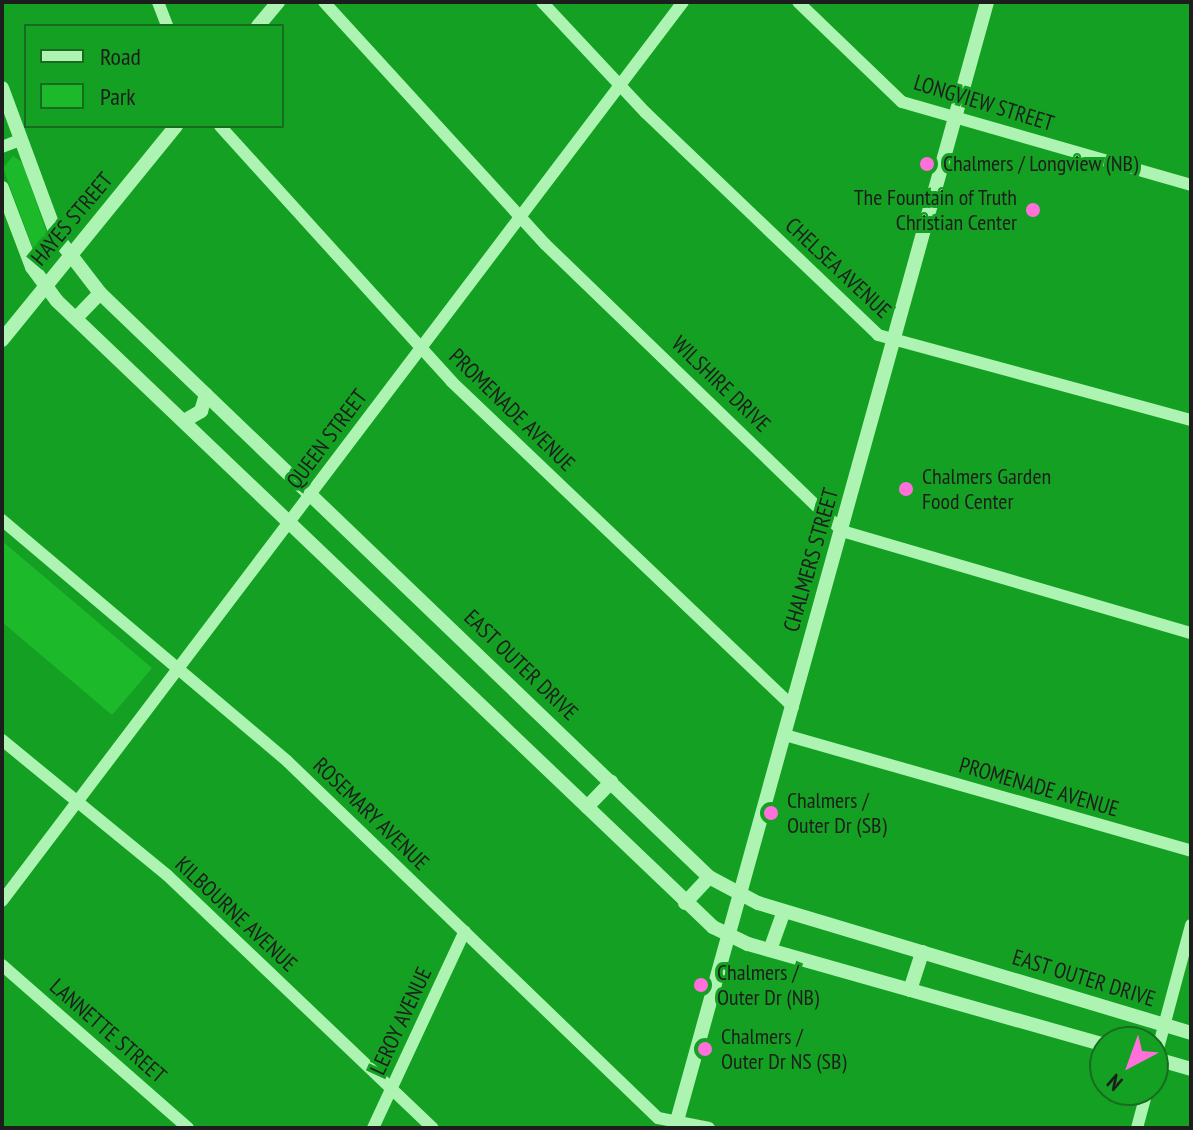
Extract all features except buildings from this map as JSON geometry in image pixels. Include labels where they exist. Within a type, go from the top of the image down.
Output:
[{"type":"street","points":[[158,2],[166,24]]},
{"type":"street","points":[[260,24],[278,2]]},
{"type":"street","name":"WILSHIRE DRIVE","points":[[324,2],[520,218],[842,531],[1191,633]]},
{"type":"street","name":"CHELSEA AVENUE","points":[[542,2],[620,86],[878,335],[894,340],[909,339],[1191,420]]},
{"type":"street","name":"QUEEN STREET","points":[[2,901],[683,2]]},
{"type":"street","name":"LONGVIEW STREET","points":[[798,2],[902,102],[1191,185]]},
{"type":"street","name":"CHALMERS STREET","points":[[676,1125],[987,2]]},
{"type":"street","name":"EAST OUTER DRIVE","points":[[2,88],[57,237],[100,293],[709,877],[740,895],[784,911],[1191,1033]]},
{"type":"street","name":"HAYES STREET","points":[[2,340],[174,128]]},
{"type":"street","name":"PROMENADE AVENUE","points":[[222,128],[421,349],[793,707]]},
{"type":"street","points":[[2,147],[20,140]]},
{"type":"street","points":[[2,188],[32,267],[45,286],[685,903],[727,934],[770,950],[1089,1040]]},
{"type":"street","points":[[77,317],[100,293]]},
{"type":"street","points":[[184,421],[201,411],[206,395]]},
{"type":"street","name":"ROSEMARY AVENUE","points":[[2,520],[180,666],[465,931],[658,1118],[676,1125],[709,1128]]},
{"type":"street","name":"PROMENADE AVENUE","points":[[785,735],[1191,851]]},
{"type":"street","name":"KILBOURNE AVENUE","points":[[2,740],[190,896],[433,1128]]},
{"type":"street","points":[[587,807],[611,782]]},
{"type":"street","points":[[685,903],[709,877]]},
{"type":"street","points":[[770,950],[784,911]]},
{"type":"street","points":[[1164,1025],[1191,925]]},
{"type":"street","name":"LEROY AVENUE","points":[[373,1128],[465,931]]},
{"type":"street","points":[[910,990],[922,952]]},
{"type":"street","name":"LANNETTE STREET","points":[[2,965],[188,1128]]},
{"type":"street","points":[[1169,1064],[1191,1069]]},
{"type":"street","points":[[1137,1128],[1143,1106]]},
{"type":"green space","points":[[13,156],[22,162],[50,242],[37,259],[3,168]]},
{"type":"green space","points":[[2,541],[152,668],[112,715],[2,622]]},
{"type":"place","name":"Chalmers / Longview (NB)","points":[[927,164]]},
{"type":"place","name":"The Fountain of Truth Christian Center","points":[[1033,210]]},
{"type":"place","name":"Chalmers Garden Food Center","points":[[906,489]]},
{"type":"place","name":"Chalmers / Outer Dr (SB)","points":[[771,813]]},
{"type":"place","name":"Chalmers / Outer Dr (NB)","points":[[701,985]]},
{"type":"place","name":"Chalmers / Outer Dr NS (SB)","points":[[705,1049]]}]
